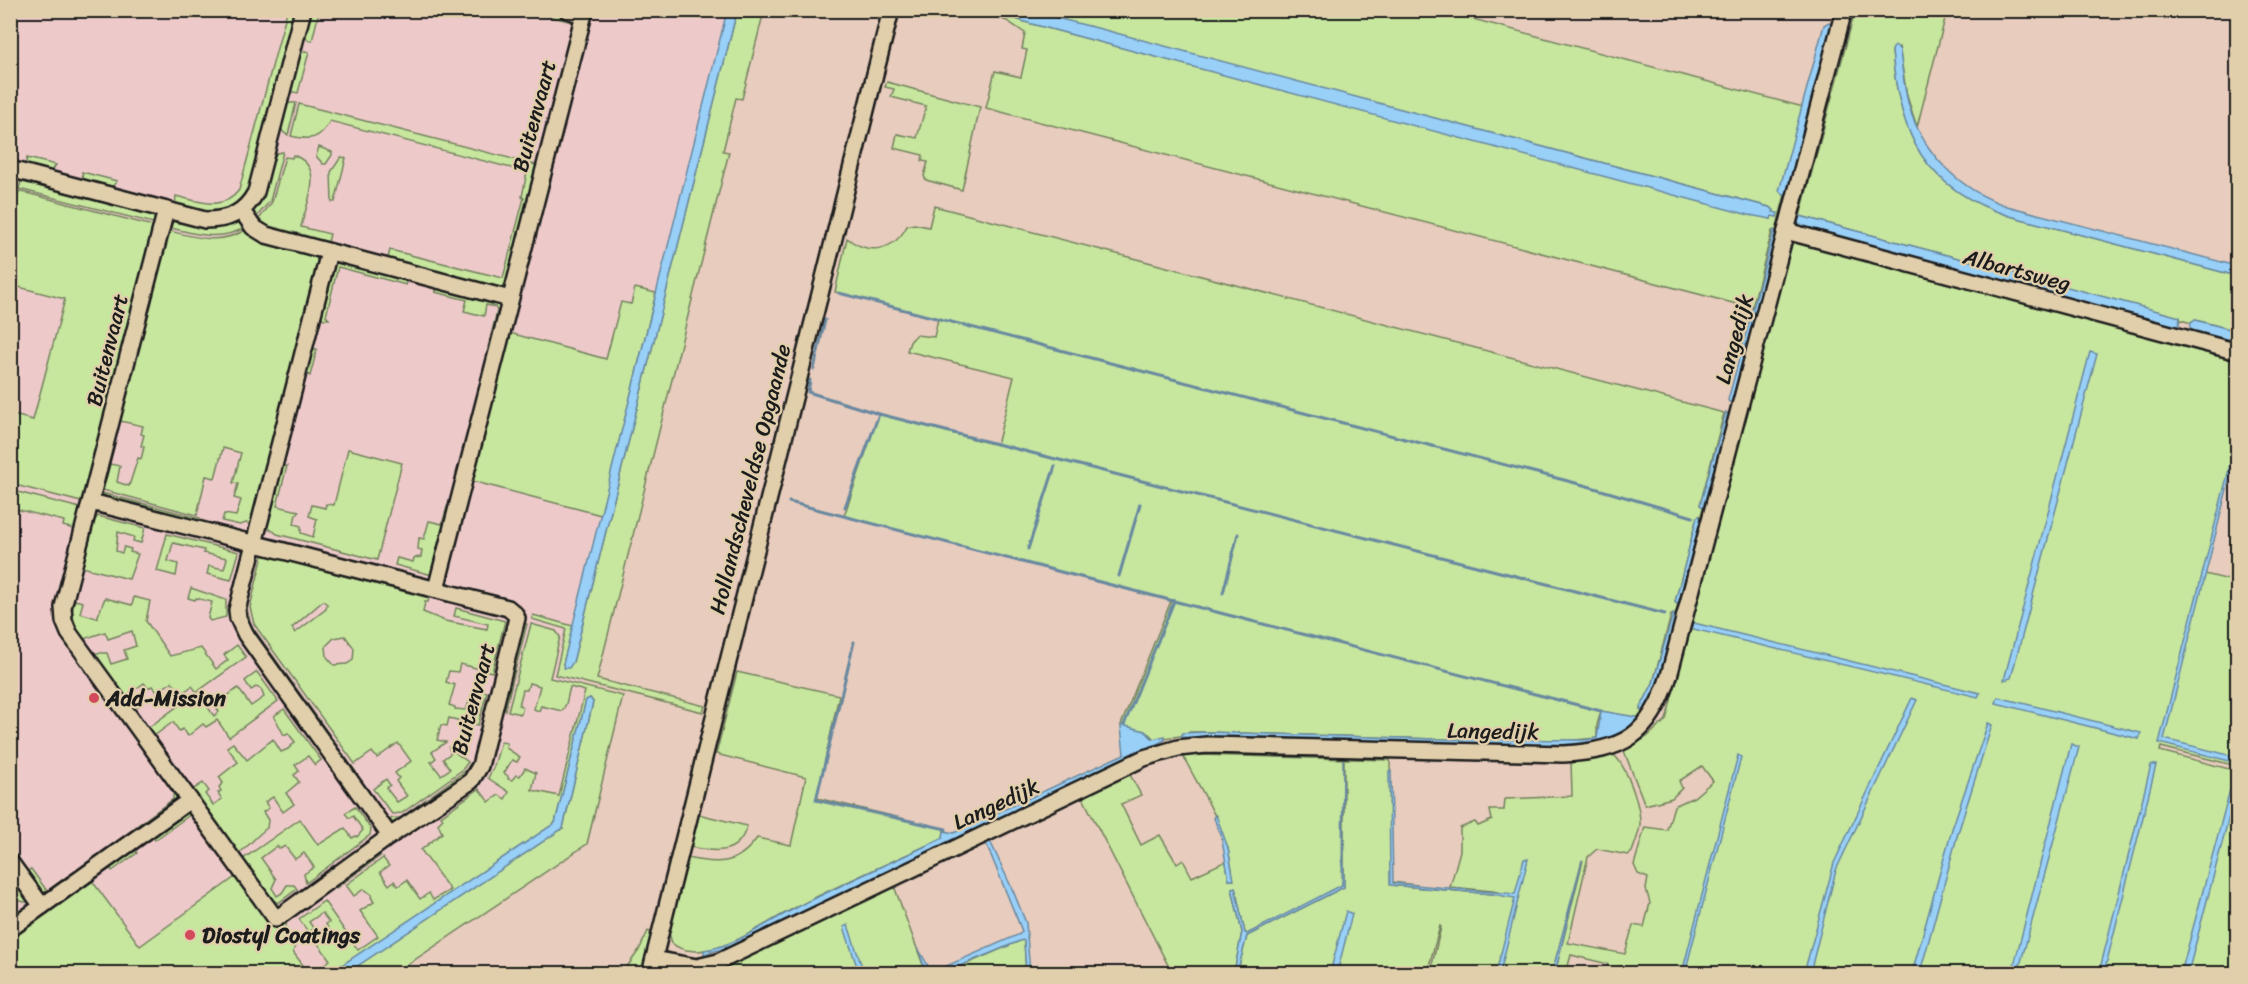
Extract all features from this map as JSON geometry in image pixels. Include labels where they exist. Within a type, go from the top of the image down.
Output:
[{"type":"street","points":[[11,170],[205,220],[226,219],[242,211],[252,199],[258,184],[303,10]]},
{"type":"street","name":"Buitenvaart","points":[[436,590],[585,13],[567,10]]},
{"type":"street","name":"Hollandscheveldse Opgaande","points":[[652,966],[891,10]]},
{"type":"street","name":"Langedijk","points":[[652,966],[697,967],[718,962],[1144,758],[1178,748],[1206,745],[1563,754],[1598,752],[1626,740],[1639,731],[1651,717],[1665,687],[1844,10]]},
{"type":"street","name":"Buitenvaart","points":[[91,502],[508,608],[517,618],[480,766],[471,781],[390,836],[276,919],[69,633],[64,621],[63,607],[166,210]]},
{"type":"street","points":[[242,211],[253,227],[266,235],[510,299]]},
{"type":"street","name":"Albartsweg","points":[[1786,231],[2238,352]]},
{"type":"street","points":[[329,252],[237,610],[241,627],[390,836]]},
{"type":"street","points":[[10,929],[190,800]]},
{"type":"street","points":[[10,862],[42,906]]},
{"type":"shaded area","points":[[10,11],[732,11],[570,658],[590,701],[560,823],[339,973],[11,973]]},
{"type":"green space","points":[[287,11],[298,11],[254,179],[245,201],[217,215],[175,206],[176,196],[201,202],[218,203],[233,197],[239,190]]},
{"type":"green space","points":[[309,11],[319,12],[312,41],[308,40],[303,33]]},
{"type":"green space","points":[[528,11],[557,13],[572,22]]},
{"type":"green space","points":[[737,11],[764,11],[742,99],[736,98],[723,151],[729,152],[597,679],[705,706],[703,712],[555,675],[566,629],[532,619],[533,615],[573,626],[563,664],[573,662]]},
{"type":"green space","points":[[981,11],[992,11],[1028,23],[1771,219],[1773,210],[1769,207],[1028,11],[1443,11],[1807,108],[1776,231],[1772,231],[1752,308],[986,108],[995,71],[1021,77],[1027,50],[1022,49],[1025,33],[1007,21]]},
{"type":"green space","points":[[1855,11],[1947,11],[1917,127],[1907,96],[1899,47],[1892,51],[1901,108],[1910,133],[1921,155],[1956,191],[1981,205],[2010,216],[2237,276],[2237,331],[2196,320],[2191,323],[2179,317],[1800,216]]},
{"type":"green space","points":[[305,51],[309,52],[298,93],[288,91],[297,55]]},
{"type":"green space","points":[[887,82],[980,107],[962,190],[926,180],[924,176],[928,162],[922,161],[923,155],[894,148],[897,134],[917,138],[926,106],[891,97],[894,89],[885,87]]},
{"type":"green space","points":[[296,103],[288,135],[280,127],[284,106]]},
{"type":"green space","points":[[299,104],[540,166],[508,284],[497,290],[267,231],[256,223],[272,202],[285,157],[292,158],[293,155],[303,161],[312,177],[310,197],[301,227],[330,234],[328,242],[388,258],[390,250],[503,278],[524,198],[522,197],[527,172],[330,121],[319,135],[314,137],[291,136]]},
{"type":"green space","points":[[319,147],[332,152],[326,164],[323,164],[316,156]]},
{"type":"green space","points":[[283,152],[270,201],[254,220],[255,205],[264,174],[273,157]]},
{"type":"green space","points":[[341,157],[346,158],[335,202],[332,202],[331,172]]},
{"type":"green space","points":[[27,158],[56,165],[51,172],[25,168]]},
{"type":"green space","points":[[82,172],[117,181],[111,188],[83,181]]},
{"type":"green space","points":[[25,180],[147,210],[153,214],[157,224],[19,189],[21,181]]},
{"type":"green space","points":[[19,191],[157,227],[85,503],[11,484],[10,414],[33,420],[65,299],[11,285],[11,225]]},
{"type":"green space","points":[[934,206],[1724,413],[1700,505],[1703,507],[1701,516],[1697,517],[1675,602],[1678,605],[1675,615],[1671,615],[1653,683],[1637,718],[1601,711],[1597,725],[1597,738],[1563,741],[1207,732],[1190,732],[1181,736],[1154,739],[1149,734],[1121,726],[1171,601],[844,516],[879,414],[997,445],[1014,377],[907,351],[916,335],[934,337],[938,319],[835,292],[847,238],[855,244],[872,249],[888,246],[902,234],[907,226],[914,224],[929,227]]},
{"type":"green space","points":[[178,220],[237,222],[246,227],[227,234],[207,235],[167,227]]},
{"type":"green space","points":[[247,229],[315,256],[320,266],[252,524],[240,525],[222,521],[224,514],[236,516],[241,500],[234,498],[238,484],[233,483],[241,453],[223,448],[215,478],[206,476],[197,515],[103,490],[110,464],[120,466],[117,482],[129,486],[144,447],[141,446],[144,435],[141,434],[143,426],[120,421],[128,392],[124,391],[166,230],[217,239]]},
{"type":"green space","points":[[1793,240],[2237,355],[2237,448],[2205,574],[2237,582],[2237,766],[2161,747],[2160,751],[2237,771],[2237,973],[1637,974],[1638,970],[1619,966],[1616,973],[1606,974],[1608,964],[1571,955],[1566,973],[1555,973],[1583,860],[1552,973],[1430,973],[1440,926],[1427,973],[1237,973],[1247,936],[1344,887],[1344,759],[1343,879],[1341,887],[1247,934],[1235,888],[1232,888],[1242,932],[1234,973],[1172,973],[1082,796],[1129,773],[1141,795],[1121,804],[1141,845],[1160,835],[1177,864],[1183,860],[1192,877],[1226,861],[1229,880],[1233,880],[1227,846],[1215,815],[1183,756],[1199,755],[1390,760],[1391,882],[1417,885],[1392,883],[1391,885],[1515,897],[1493,891],[1450,887],[1460,851],[1460,828],[1475,822],[1478,826],[1492,820],[1490,810],[1504,810],[1505,799],[1572,796],[1571,761],[1614,755],[1624,768],[1636,798],[1640,817],[1639,832],[1632,852],[1628,855],[1597,849],[1588,857],[1568,943],[1625,954],[1633,925],[1644,927],[1650,903],[1646,889],[1648,878],[1638,874],[1634,865],[1645,827],[1667,830],[1674,806],[1694,797],[1713,781],[1702,766],[1679,781],[1682,788],[1672,798],[1645,805],[1624,751],[1647,737],[1666,720],[1787,243]]},
{"type":"green space","points":[[342,261],[405,279],[406,285],[338,267],[326,316],[329,319],[324,319],[319,315],[332,265]]},
{"type":"green space","points":[[439,287],[497,302],[500,318],[491,347],[488,347],[497,311],[495,307],[486,305],[484,316],[464,311],[467,300],[435,292]]},
{"type":"green space","points":[[635,288],[656,293],[601,515],[468,480],[506,335],[510,333],[606,359],[621,302],[631,304]]},
{"type":"green space","points":[[312,349],[317,349],[310,376],[305,372]]},
{"type":"green space","points":[[348,449],[402,463],[377,560],[277,534],[263,527],[281,467],[287,466],[277,506],[299,511],[294,524],[301,526],[301,533],[313,537],[317,519],[309,516],[312,505],[325,508],[326,504],[334,505]]},
{"type":"green space","points":[[10,490],[84,509],[78,530],[63,526],[64,521],[11,508],[14,497],[11,496]]},
{"type":"green space","points":[[102,493],[200,518],[196,521],[109,500]]},
{"type":"green space","points":[[447,507],[450,511],[432,575],[395,565],[397,558],[413,562],[414,558],[421,557],[422,550],[418,549],[419,538],[424,539],[429,521],[442,524]]},
{"type":"green space","points":[[98,516],[145,528],[141,543],[133,541],[134,537],[118,532],[116,551],[122,553],[124,547],[138,554],[129,579],[82,567],[94,521]]},
{"type":"green space","points":[[167,534],[239,552],[231,580],[207,574],[209,566],[224,569],[227,558],[173,543],[168,561],[178,564],[176,576],[157,571]]},
{"type":"green space","points":[[260,554],[247,609],[251,625],[356,772],[353,772],[251,634],[243,612],[257,557]]},
{"type":"green space","points":[[263,555],[429,598],[428,602],[425,602],[423,612],[445,621],[487,629],[488,624],[454,616],[456,608],[505,621],[492,672],[460,664],[458,672],[449,671],[446,682],[455,685],[449,705],[455,709],[466,710],[474,689],[487,692],[478,725],[449,718],[447,726],[441,725],[437,740],[446,742],[432,752],[436,758],[431,762],[441,775],[450,769],[443,759],[451,753],[449,748],[468,762],[462,770],[402,813],[392,814],[373,789],[386,779],[390,785],[386,788],[397,802],[407,796],[396,781],[399,778],[395,773],[411,761],[398,743],[377,758],[372,752],[355,764],[254,624],[250,607]],"holes":[[[323,601],[327,604],[326,609],[295,633],[292,628]],[[345,636],[354,648],[353,660],[347,664],[334,665],[327,657],[326,646],[334,638]]]},
{"type":"green space","points":[[191,588],[226,600],[226,617],[210,621],[208,618],[212,602],[188,598]]},
{"type":"green space","points":[[134,597],[150,601],[146,621],[170,656],[201,648],[216,669],[228,660],[224,655],[237,645],[246,657],[197,692],[192,686],[181,694],[172,682],[157,692],[152,686],[148,688],[144,683],[132,692],[139,705],[134,710],[94,653],[107,653],[111,664],[127,659],[124,650],[136,646],[132,631],[108,639],[105,632],[84,639],[75,625],[72,611],[74,600],[83,602],[80,613],[97,618],[105,598],[132,605]]},
{"type":"green space","points":[[523,623],[527,624],[505,710],[502,705]]},
{"type":"green space","points":[[531,624],[556,631],[560,637],[550,678],[623,696],[587,844],[395,973],[347,973],[563,828],[593,702],[590,698],[586,700],[555,823],[330,973],[319,973],[326,968],[324,965],[330,960],[316,941],[320,938],[319,935],[328,928],[326,924],[329,922],[322,913],[309,922],[314,929],[308,932],[299,919],[324,901],[358,950],[378,936],[360,911],[374,902],[372,895],[364,889],[354,896],[346,885],[383,858],[389,866],[380,872],[389,885],[394,881],[398,886],[407,880],[420,899],[429,893],[433,900],[450,890],[421,850],[442,833],[438,824],[443,819],[441,816],[479,789],[489,802],[499,795],[505,799],[509,792],[488,778],[501,742],[507,743],[506,748],[520,757],[517,762],[512,760],[504,773],[508,779],[512,780],[516,775],[520,776],[525,768],[536,773],[532,790],[559,796],[585,691],[570,687],[562,711],[541,706],[539,711],[534,709],[540,686],[529,683],[527,690],[523,690],[519,705],[523,707],[521,714],[508,711]]},
{"type":"green space","points":[[257,672],[278,701],[229,737],[217,720],[206,727],[203,724],[188,736],[183,729],[179,731],[173,722],[154,736],[148,728],[197,692],[214,716],[219,712],[215,705],[238,688],[251,706],[264,697],[261,689],[256,687],[251,690],[245,681]]},
{"type":"green space","points":[[737,672],[839,695],[817,798],[946,829],[947,832],[944,831],[943,838],[827,892],[726,945],[699,951],[681,949],[672,943],[669,933],[688,858],[709,862],[727,861],[742,854],[757,838],[791,845],[806,777],[716,754]]},
{"type":"green space","points":[[284,709],[321,760],[315,765],[308,756],[295,765],[299,771],[294,775],[299,782],[286,793],[294,804],[283,812],[273,797],[265,802],[269,808],[263,812],[268,820],[267,828],[238,854],[192,790],[203,783],[209,791],[205,794],[213,805],[222,799],[218,793],[223,783],[219,777],[238,762],[227,747],[233,743],[247,760],[273,739],[281,752],[288,749],[295,742],[288,733],[284,735],[274,716]]},
{"type":"green space","points":[[476,747],[479,750],[467,775],[400,823],[390,822],[392,818],[400,818],[465,771],[472,761]]},
{"type":"green space","points":[[164,773],[177,793],[175,803],[136,831],[134,828],[173,799],[173,790],[162,775]]},
{"type":"green space","points":[[355,807],[371,829],[370,835],[306,883],[304,874],[314,867],[304,853],[295,859],[285,846],[280,849],[277,846],[261,858],[276,879],[272,888],[277,896],[287,885],[294,885],[297,889],[278,903],[273,900],[243,859],[300,819],[318,845],[345,828],[352,838],[357,837],[363,830],[353,816],[349,818],[345,813]]},
{"type":"green space","points":[[184,813],[191,814],[155,840],[152,835]]},
{"type":"green space","points":[[698,814],[747,826],[738,843],[725,850],[690,847]]},
{"type":"green space","points":[[134,849],[137,853],[112,871],[109,866]]},
{"type":"green space","points":[[376,854],[380,856],[336,888],[337,882]]},
{"type":"green space","points":[[31,869],[47,891],[69,875],[70,878],[50,893],[46,893],[36,887],[25,873]]},
{"type":"green space","points":[[238,875],[283,923],[286,923],[287,935],[295,946],[293,952],[309,973],[11,973],[10,935],[90,878],[140,946]]},
{"type":"green space","points":[[21,885],[30,903],[11,899],[10,893]]},
{"type":"green space","points":[[894,886],[926,973],[692,974],[745,957]]},
{"type":"green space","points":[[648,931],[654,935],[644,973],[622,974],[639,950]]},
{"type":"green space","points":[[1024,940],[1026,973],[943,974]]},
{"type":"water","points":[[727,11],[737,11],[573,662],[569,668],[564,668],[563,664]]},
{"type":"water","points":[[992,11],[1028,11],[1101,29],[1769,207],[1774,210],[1773,212],[1778,213],[1777,217],[1772,216],[1771,219],[1749,215],[1028,23]]},
{"type":"water","points":[[1829,22],[1833,27],[1790,194],[1785,196],[1779,191],[1824,25]]},
{"type":"water","points":[[1896,46],[1900,50],[1904,85],[1915,123],[1934,155],[1959,180],[1990,199],[2007,206],[2237,266],[2237,276],[2010,216],[1981,205],[1956,191],[1921,155],[1910,133],[1901,108],[1896,81],[1892,51]]},
{"type":"water","points":[[1800,216],[2180,317],[2179,325],[2177,327],[1801,227],[1798,222]]},
{"type":"water","points":[[1774,230],[1777,232],[1732,402],[1729,402],[1728,400]]},
{"type":"water","points":[[2195,320],[2237,331],[2237,344],[2192,331],[2191,323]]},
{"type":"water","points":[[2090,352],[2097,354],[2011,678],[2004,680]]},
{"type":"water","points":[[1726,412],[1729,415],[1703,507],[1700,505]]},
{"type":"water","points":[[2237,438],[2237,449],[2164,739],[2237,757],[2237,763],[2159,743]]},
{"type":"water","points":[[1699,516],[1701,518],[1678,605],[1675,602]]},
{"type":"water","points":[[1673,614],[1676,616],[1656,688],[1643,712],[1640,709],[1653,683]]},
{"type":"water","points":[[1690,622],[1980,693],[1978,697],[1689,628]]},
{"type":"water","points":[[1998,697],[2141,733],[2139,739],[1996,703]]},
{"type":"water","points":[[590,698],[593,702],[563,828],[347,973],[330,973],[555,823],[586,700]]},
{"type":"water","points":[[1912,698],[1917,700],[1836,870],[1810,973],[1804,973],[1834,863]]},
{"type":"water","points":[[1601,711],[1636,717],[1638,720],[1612,737],[1584,744],[1563,746],[1181,736],[1183,733],[1207,732],[1436,739],[1584,740],[1597,738]]},
{"type":"water","points":[[1988,723],[1992,725],[1958,833],[1920,973],[1912,973],[1952,829]]},
{"type":"water","points":[[1122,725],[1145,731],[1153,739],[1165,736],[1165,740],[729,947],[704,954],[704,950],[716,948],[750,934],[829,891],[943,838],[944,831],[954,833],[1124,754]]},
{"type":"water","points":[[2071,744],[2079,747],[2018,973],[2012,973]]},
{"type":"water","points":[[1738,755],[1741,757],[1685,973],[1682,973]]},
{"type":"water","points":[[1343,759],[1344,887],[1247,936],[1237,973],[1234,973],[1242,932],[1232,888],[1235,887],[1247,934],[1342,885]]},
{"type":"water","points":[[2151,765],[2156,765],[2104,973],[2099,973]]},
{"type":"water","points":[[1389,771],[1391,771],[1393,883],[1515,894],[1524,859],[1528,859],[1500,973],[1496,973],[1515,898],[1390,885]]},
{"type":"water","points":[[2232,782],[2237,786],[2188,973],[2181,973]]},
{"type":"water","points":[[1216,815],[1228,848],[1234,880],[1229,880],[1221,835],[1214,818]]},
{"type":"water","points":[[990,841],[1026,923],[1030,973],[1026,973],[1024,941],[1022,940],[943,973],[926,973],[918,948],[933,972],[1020,934],[1022,931],[986,843]]},
{"type":"water","points":[[1582,860],[1555,973],[1552,973]]},
{"type":"water","points":[[1346,911],[1352,914],[1337,973],[1330,973]]},
{"type":"water","points":[[848,925],[864,973],[859,973],[844,927]]},
{"type":"waterway","points":[[839,293],[1591,487],[1693,517]]},
{"type":"waterway","points":[[814,369],[825,320]]},
{"type":"waterway","points":[[810,380],[808,392],[879,414]]},
{"type":"waterway","points":[[845,507],[879,414],[1665,614]]},
{"type":"waterway","points":[[1028,549],[1055,466]]},
{"type":"waterway","points":[[789,502],[1601,711]]},
{"type":"waterway","points":[[1119,576],[1140,504]]},
{"type":"waterway","points":[[1223,593],[1238,534]]},
{"type":"waterway","points":[[1124,725],[1174,601]]},
{"type":"waterway","points":[[854,642],[816,800],[946,829]]},
{"type":"place","name":"Add-Mission","points":[[94,698]]},
{"type":"place","name":"Diostyl Coatings","points":[[190,935]]}]
